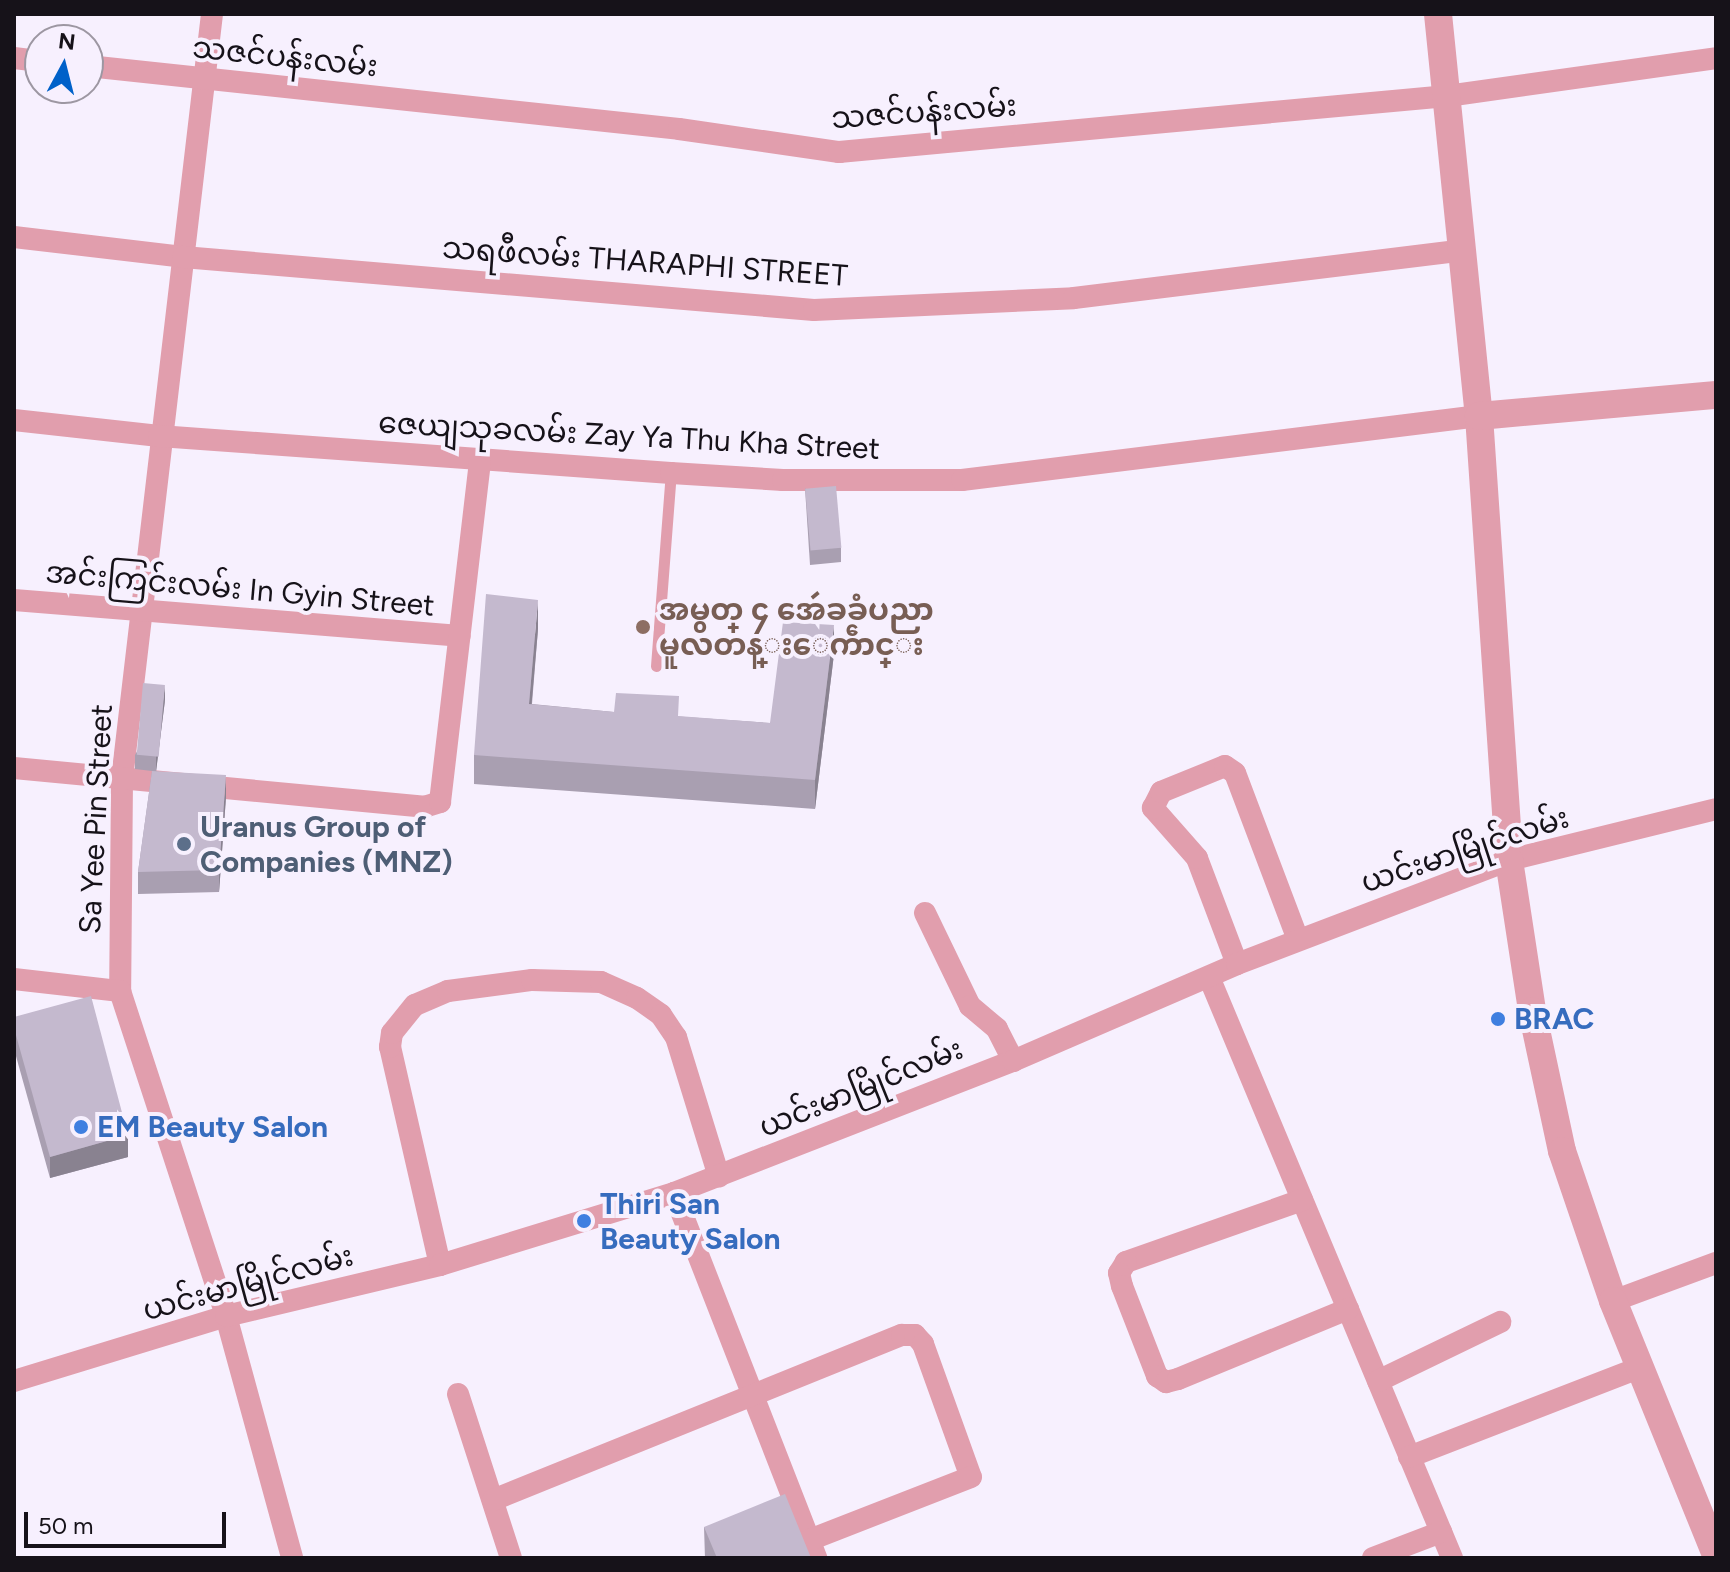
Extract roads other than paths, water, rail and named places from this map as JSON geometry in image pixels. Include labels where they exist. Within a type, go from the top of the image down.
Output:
[{"type":"street","name":"Sa Yee Pin Street","points":[[212,14],[159,436],[122,779],[120,991],[226,1316],[292,1558]]},
{"type":"street","points":[[1438,14],[1479,416],[1509,860],[1532,1011],[1562,1151],[1613,1301],[1716,1555]]},
{"type":"street","name":"သဇင်ပန်းလမ်း","points":[[104,68],[679,129],[839,152],[1447,96],[1716,58]]},
{"type":"street","name":"သရဖီလမ်း THARAPHI STREET","points":[[14,237],[183,257],[814,310],[1074,298],[1463,250]]},
{"type":"street","points":[[1479,416],[1716,395]]},
{"type":"street","name":"ဇေယျသုခလမ်း Zay Ya Thu Kha Street","points":[[14,420],[159,436],[480,461],[783,480],[962,480],[1479,416]]},
{"type":"street","points":[[14,768],[424,807],[440,802],[480,461]]},
{"type":"street","name":"အင်းကြင်းလမ်း In Gyin Street","points":[[14,600],[142,613],[460,636]]},
{"type":"street","points":[[1237,964],[1197,858],[1153,808],[1161,792],[1212,771],[1225,766],[1235,773],[1298,940]]},
{"type":"street","name":"ယင်းမာမြိုင်လမ်း","points":[[14,1381],[226,1316],[440,1265],[674,1193],[1013,1061],[1237,964],[1509,860],[1716,809]]},
{"type":"street","points":[[925,913],[970,1006],[997,1029],[1013,1061]]},
{"type":"street","points":[[1209,977],[1452,1558]]},
{"type":"street","points":[[14,979],[120,991]]},
{"type":"street","points":[[440,1265],[390,1047],[392,1033],[415,1005],[448,991],[532,980],[601,982],[661,1015],[676,1037],[719,1177]]},
{"type":"street","points":[[493,1500],[754,1398],[902,1335],[915,1335],[928,1358],[971,1477],[812,1549],[754,1398],[674,1193]]},
{"type":"street","points":[[1302,1200],[1126,1262],[1119,1273],[1122,1286],[1157,1376],[1166,1382],[1178,1379],[1348,1309]]},
{"type":"street","points":[[1613,1301],[1716,1263]]},
{"type":"street","points":[[1378,1381],[1500,1322]]},
{"type":"street","points":[[1409,1457],[1641,1367]]},
{"type":"street","points":[[458,1394],[511,1558]]},
{"type":"street","points":[[1373,1558],[1441,1532]]},
{"type":"lane","points":[[656,666],[671,473]]},
{"type":"place","name":"အမွတ္ ၄ အေဴခခံပညာ မူလတန္းေကဵာင္း","points":[[643,627]]},
{"type":"place","name":"Uranus Group of Companies (MNZ)","points":[[184,844]]},
{"type":"place","name":"BRAC","points":[[1498,1019]]},
{"type":"place","name":"EM Beauty Salon","points":[[81,1127]]},
{"type":"place","name":"Thiri San Beauty Salon","points":[[584,1221]]}]
